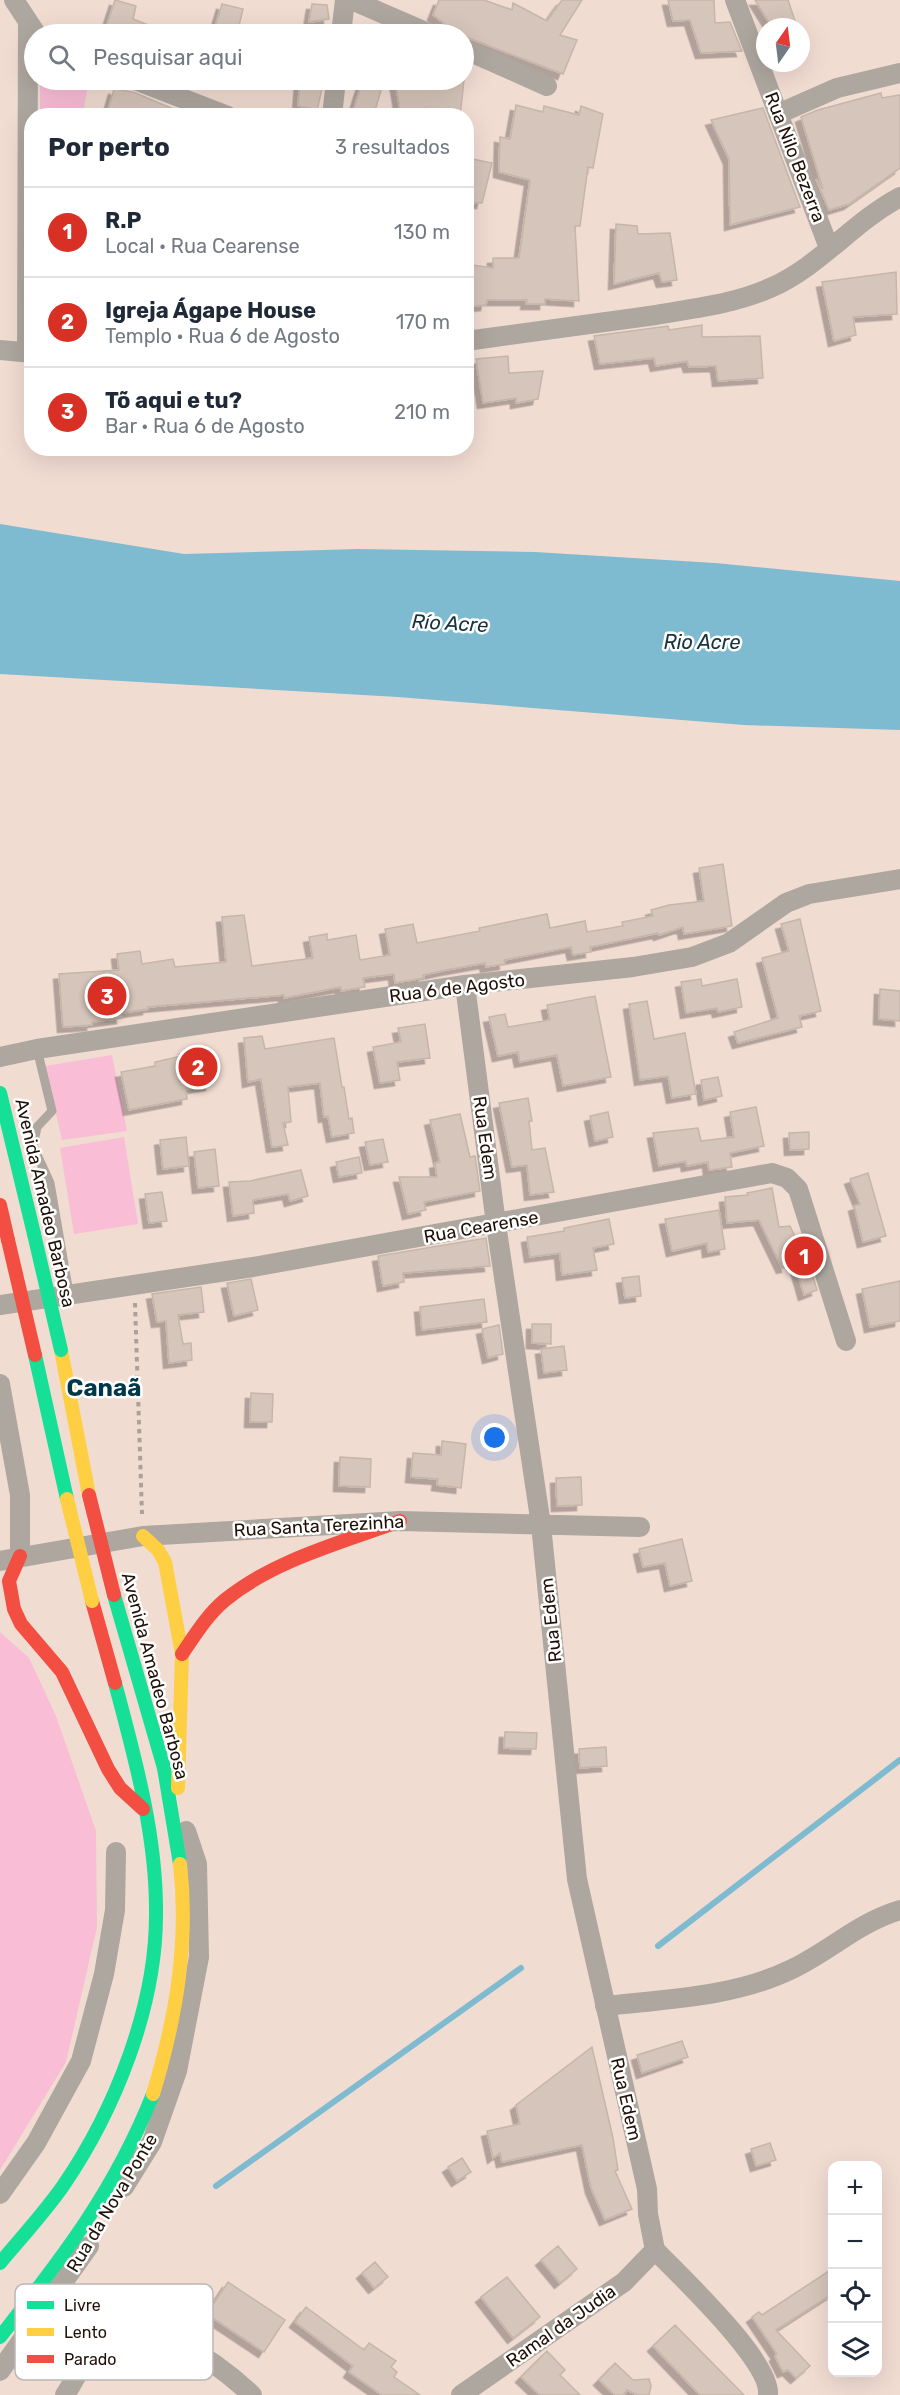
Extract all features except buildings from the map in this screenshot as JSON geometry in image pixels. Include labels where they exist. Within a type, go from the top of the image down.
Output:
[{"type":"main road","name":"Avenida Amadeo Barbosa","points":[[0,1093],[61,1350],[88,1495],[114,1595],[150,1712],[176,1827],[183,1889],[180,1985],[164,2067],[134,2142],[109,2188],[76,2241],[42,2284]]},
{"type":"main road","points":[[0,1205],[66,1499],[145,1811],[155,1881],[155,1928],[144,2015],[107,2110],[61,2188],[0,2263]]},
{"type":"main road","points":[[182,1654],[202,1624],[225,1600],[259,1579],[400,1521]]},
{"type":"main road","points":[[143,1536],[158,1550],[165,1562],[182,1654],[176,1827]]},
{"type":"main road","points":[[20,1556],[9,1581],[14,1608],[21,1624],[62,1672],[108,1769],[120,1788],[145,1811]]},
{"type":"main road","points":[[0,1614],[21,1624]]},
{"type":"main road","name":"Avenida Amadeo Barbosa","points":[[0,2337],[15,2318]]},
{"type":"street","points":[[14,0],[29,24]]},
{"type":"street","points":[[342,24],[345,0]]},
{"type":"street","points":[[352,0],[407,24]]},
{"type":"street","name":"Rua Nilo Bezerra","points":[[735,0],[828,248]]},
{"type":"street","points":[[474,54],[547,86]]},
{"type":"street","points":[[778,114],[837,88],[900,73]]},
{"type":"street","points":[[31,90],[31,108]]},
{"type":"street","points":[[161,90],[207,108]]},
{"type":"street","points":[[333,108],[335,90]]},
{"type":"street","points":[[474,340],[728,303],[772,287],[800,271],[864,220],[900,197]]},
{"type":"street","points":[[0,350],[24,352]]},
{"type":"street","name":"Rua 6 de Agosto","points":[[0,1057],[37,1049],[465,986],[633,967],[692,957],[729,942],[786,903],[809,894],[900,879]]},
{"type":"street","name":"Rua Edem","points":[[465,986],[496,1224],[541,1525],[577,1879],[647,2189],[648,2214],[655,2250]]},
{"type":"street","name":"Rua Cearense","points":[[0,1305],[253,1267],[772,1173],[787,1178],[798,1190],[846,1341]]},
{"type":"street","points":[[0,1384],[21,1495],[20,1556]]},
{"type":"street","name":"Rua Santa Terezinha","points":[[0,1561],[143,1536],[400,1521],[640,1527]]},
{"type":"street","name":"Rua da Nova Ponte","points":[[62,2284],[152,2142],[177,2071],[199,1957],[197,1864],[178,1805]]},
{"type":"street","points":[[0,2194],[36,2144],[81,2061],[110,1942],[115,1910],[116,1852]]},
{"type":"street","points":[[605,2006],[742,1988],[793,1969],[878,1916],[900,1910]]},
{"type":"street","points":[[655,2250],[725,2324],[760,2368],[768,2382],[768,2395]]},
{"type":"street","name":"Ramal da Judia","points":[[471,2392],[624,2282],[655,2250]]},
{"type":"street","name":"Rua da Nova Ponte","points":[[0,2371],[15,2350]]},
{"type":"street","points":[[213,2363],[225,2370],[252,2395]]},
{"type":"street","points":[[65,2395],[74,2380]]},
{"type":"lane","points":[[37,1049],[52,1111],[37,1127],[33,1146],[50,1183],[69,1293]]},
{"type":"path","points":[[134,1284],[143,1536]]},
{"type":"shaded area","points":[[40,90],[87,90],[84,108],[40,108]]},
{"type":"shaded area","points":[[112,1055],[127,1131],[62,1140],[45,1066]]},
{"type":"shaded area","points":[[124,1137],[138,1224],[74,1234],[60,1148]]},
{"type":"shaded area","points":[[0,1632],[29,1658],[56,1716],[96,1831],[97,1927],[66,2062],[0,2170]]},
{"type":"water","name":"Rio Acre","points":[[0,524],[184,554],[358,549],[535,552],[715,563],[900,581],[900,730],[744,725],[398,697],[0,674]]},
{"type":"waterway","points":[[658,1946],[900,1760]]},
{"type":"waterway","points":[[216,2186],[521,1968]]},
{"type":"traffic: fast","points":[[0,1093],[34,1234]]},
{"type":"traffic: fast","points":[[34,1234],[61,1350]]},
{"type":"traffic: fast","points":[[35,1355],[67,1499]]},
{"type":"traffic: fast","points":[[114,1595],[164,1768],[180,1864]]},
{"type":"traffic: fast","points":[[0,2263],[63,2186],[99,2125],[129,2056],[149,1985],[156,1915],[153,1856],[143,1798],[115,1683]]},
{"type":"traffic: fast","points":[[41,2284],[105,2192],[138,2129],[153,2094]]},
{"type":"traffic: fast","points":[[0,2337],[15,2318]]},
{"type":"traffic: slow","points":[[61,1350],[89,1495]]},
{"type":"traffic: slow","points":[[67,1499],[92,1601]]},
{"type":"traffic: slow","points":[[143,1536],[158,1550],[165,1562],[182,1654],[178,1788]]},
{"type":"traffic: slow","points":[[153,2094],[168,2037],[178,1980],[183,1923],[180,1864]]},
{"type":"traffic: jam","points":[[0,1205],[8,1240]]},
{"type":"traffic: jam","points":[[8,1240],[35,1355]]},
{"type":"traffic: jam","points":[[89,1495],[114,1595]]},
{"type":"traffic: jam","points":[[182,1654],[213,1612],[244,1586],[286,1563],[400,1521]]},
{"type":"traffic: jam","points":[[20,1556],[9,1581],[14,1609],[21,1624],[62,1672],[108,1769],[120,1788],[143,1809]]},
{"type":"traffic: jam","points":[[92,1601],[115,1683]]},
{"type":"place","name":"Tõ aqui e tu?","points":[[107,996]]},
{"type":"place","name":"Igreja Ágape House","points":[[198,1067]]},
{"type":"place","name":"R.P","points":[[804,1256]]},
{"type":"district","name":"Canaã","points":[[104,1388]]},
{"type":"water label","name":"Río Acre","points":[[450,623]]}]
